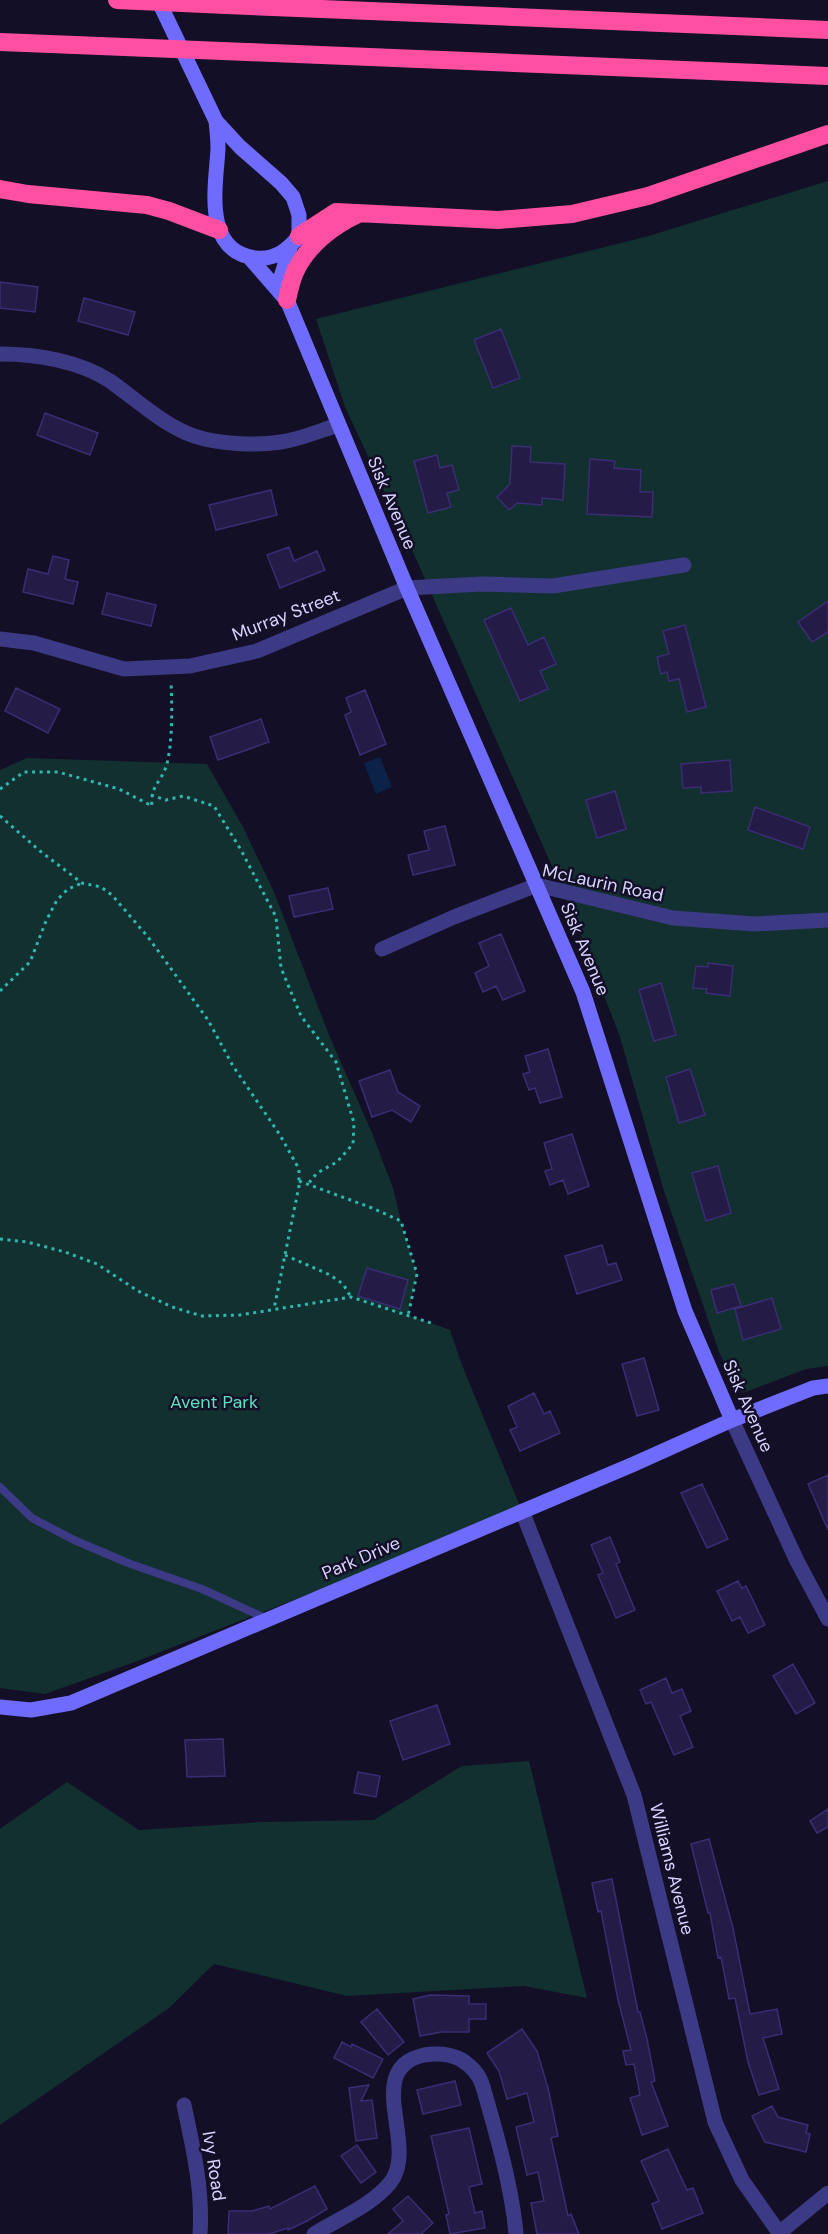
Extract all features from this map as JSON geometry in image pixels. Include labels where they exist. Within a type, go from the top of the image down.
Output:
[{"type":"highway","points":[[117,0],[828,30]]},
{"type":"highway","points":[[0,42],[828,76]]},
{"type":"highway","points":[[294,242],[336,212],[498,220],[572,214],[648,196],[828,134]]},
{"type":"highway","points":[[0,189],[28,194],[147,205],[219,230]]},
{"type":"highway","points":[[287,300],[294,273],[307,252],[323,236],[345,220],[362,212]]},
{"type":"street","name":"Sisk Avenue","points":[[158,0],[216,121],[293,197],[299,215],[294,242],[281,277],[287,300],[407,588],[584,992],[685,1311],[797,1561],[828,1619]]},
{"type":"street","name":"Sisk Avenue","points":[[216,121],[218,145],[214,208],[219,230],[231,247],[249,257],[287,300]]},
{"type":"street","points":[[249,257],[276,256],[294,242]]},
{"type":"street","points":[[0,354],[19,354],[71,364],[107,380],[157,416],[194,436],[238,444],[281,442],[338,425]]},
{"type":"street","name":"Murray Street","points":[[0,639],[34,643],[124,669],[190,666],[257,651],[407,588],[482,584],[554,586],[684,565]]},
{"type":"street","name":"McLaurin Road","points":[[382,950],[454,917],[537,885],[673,918],[756,924],[828,920]]},
{"type":"street","name":"Park Drive","points":[[0,1707],[31,1710],[71,1703],[634,1464],[732,1420],[813,1388],[828,1386]]},
{"type":"street","name":"Williams Avenue","points":[[522,1511],[634,1795],[715,2122],[742,2180],[779,2234]]},
{"type":"street","points":[[314,2234],[376,2197],[390,2183],[398,2171],[400,2159],[400,2142],[392,2089],[397,2077],[409,2061],[439,2054],[455,2057],[469,2065],[482,2082],[495,2127],[516,2234]]},
{"type":"street","name":"Ivy Road","points":[[184,2105],[199,2178],[200,2234]]},
{"type":"street","points":[[779,2234],[828,2193]]},
{"type":"lane","points":[[0,1487],[32,1518],[74,1540],[128,1563],[202,1589],[267,1619]]},
{"type":"path","points":[[0,789],[24,772],[58,772],[119,789],[152,806],[151,795],[165,767],[172,716],[171,667]]},
{"type":"path","points":[[151,795],[166,800],[183,796],[214,806],[241,850],[276,917],[281,968],[301,1016],[336,1062],[354,1123],[352,1144],[337,1162],[317,1173],[308,1184]]},
{"type":"path","points":[[0,816],[82,883],[101,887],[112,895],[148,937],[208,1020],[233,1066],[280,1135],[299,1169],[299,1181],[274,1309]]},
{"type":"path","points":[[0,992],[30,962],[57,900],[68,889],[82,883]]},
{"type":"path","points":[[299,1181],[401,1221],[417,1274],[408,1316]]},
{"type":"path","points":[[0,1239],[27,1242],[65,1252],[97,1264],[138,1291],[172,1307],[202,1316],[240,1315],[351,1297],[430,1323]]},
{"type":"path","points":[[285,1254],[343,1284],[351,1297]]},
{"type":"green space","points":[[828,181],[828,1366],[806,1369],[743,1393],[734,1384],[719,1352],[663,1188],[620,1037],[570,907],[417,561],[345,407],[316,319],[645,237]]},
{"type":"green space","name":"Avent Park","points":[[27,758],[207,764],[243,827],[274,892],[329,1035],[372,1133],[393,1188],[417,1274],[408,1315],[450,1330],[522,1511],[132,1663],[45,1694],[0,1688],[0,770]]},
{"type":"green space","points":[[529,1761],[587,1998],[524,1986],[347,1996],[214,1964],[169,2008],[0,2125],[0,1829],[67,1782],[139,1830],[263,1822],[374,1820],[462,1766]]},
{"type":"water","points":[[380,757],[392,787],[376,794],[364,763]]},
{"type":"building","points":[[0,282],[38,287],[35,312],[0,308]]},
{"type":"building","points":[[84,298],[135,312],[128,335],[78,321]]},
{"type":"building","points":[[501,329],[520,378],[493,388],[474,340]]},
{"type":"building","points":[[45,413],[98,433],[90,455],[37,435]]},
{"type":"building","points":[[512,446],[531,447],[530,462],[565,464],[563,500],[542,498],[542,505],[517,503],[509,510],[497,497],[510,484]]},
{"type":"building","points":[[437,455],[440,468],[452,465],[459,490],[447,493],[451,507],[428,513],[414,461]]},
{"type":"building","points":[[590,459],[615,461],[614,468],[641,470],[640,492],[653,492],[652,517],[587,514]]},
{"type":"building","points":[[271,490],[277,515],[216,530],[209,505]]},
{"type":"building","points":[[289,547],[294,561],[317,551],[325,570],[280,588],[267,555]]},
{"type":"building","points":[[53,556],[69,560],[65,579],[78,582],[73,604],[23,592],[28,569],[48,574]]},
{"type":"building","points":[[107,593],[156,605],[151,626],[102,614]]},
{"type":"building","points":[[828,601],[828,632],[812,642],[798,622]]},
{"type":"building","points":[[511,608],[528,645],[544,637],[556,664],[540,671],[548,689],[520,701],[484,620]]},
{"type":"building","points":[[685,625],[706,707],[687,712],[679,679],[669,681],[667,672],[661,674],[657,657],[669,654],[663,631]]},
{"type":"building","points":[[16,688],[60,709],[48,733],[5,711]]},
{"type":"building","points":[[365,690],[386,744],[360,755],[345,715],[351,712],[346,698]]},
{"type":"building","points":[[261,719],[269,742],[218,760],[210,737]]},
{"type":"building","points":[[730,760],[732,791],[701,793],[701,787],[683,788],[681,764]]},
{"type":"building","points":[[615,791],[626,829],[597,838],[586,800]]},
{"type":"building","points":[[755,807],[810,827],[803,849],[748,830]]},
{"type":"building","points":[[445,826],[455,865],[413,875],[408,855],[429,850],[424,831]]},
{"type":"building","points":[[328,888],[333,909],[294,917],[289,896]]},
{"type":"building","points":[[501,934],[525,991],[503,1000],[496,986],[483,992],[475,973],[489,966],[479,943]]},
{"type":"building","points":[[708,963],[733,966],[730,996],[706,993],[707,989],[693,988],[696,966],[708,967]]},
{"type":"building","points":[[661,983],[676,1035],[654,1041],[639,990]]},
{"type":"building","points":[[548,1049],[562,1097],[540,1103],[535,1088],[529,1090],[523,1074],[530,1072],[525,1056]]},
{"type":"building","points":[[690,1069],[705,1115],[679,1123],[666,1077]]},
{"type":"building","points":[[390,1070],[398,1092],[420,1106],[411,1122],[392,1110],[372,1117],[359,1081]]},
{"type":"building","points":[[572,1134],[589,1186],[568,1194],[563,1180],[550,1185],[545,1171],[552,1169],[544,1143]]},
{"type":"building","points":[[718,1166],[731,1213],[706,1221],[692,1173]]},
{"type":"building","points":[[602,1245],[608,1265],[616,1263],[622,1280],[577,1294],[565,1256]]},
{"type":"building","points":[[367,1268],[408,1280],[400,1309],[358,1296]]},
{"type":"building","points":[[734,1284],[741,1306],[717,1313],[711,1290]]},
{"type":"building","points":[[772,1298],[781,1329],[743,1340],[735,1309]]},
{"type":"building","points":[[644,1358],[659,1410],[637,1416],[622,1364]]},
{"type":"building","points":[[534,1393],[544,1414],[550,1411],[560,1433],[520,1451],[510,1430],[517,1427],[508,1406]]},
{"type":"building","points":[[828,1475],[828,1530],[808,1484]]},
{"type":"building","points":[[702,1484],[728,1539],[707,1548],[681,1493]]},
{"type":"building","points":[[610,1537],[620,1562],[616,1564],[635,1610],[616,1618],[598,1575],[603,1573],[591,1545]]},
{"type":"building","points":[[738,1581],[742,1588],[746,1586],[765,1625],[748,1633],[740,1617],[732,1621],[717,1591]]},
{"type":"building","points":[[793,1664],[815,1703],[796,1714],[773,1676]]},
{"type":"building","points":[[666,1678],[672,1693],[682,1689],[691,1711],[680,1716],[693,1747],[674,1755],[651,1702],[646,1704],[640,1690]]},
{"type":"building","points":[[437,1705],[450,1744],[403,1760],[390,1721]]},
{"type":"building","points":[[223,1739],[225,1776],[187,1777],[185,1740]]},
{"type":"building","points":[[358,1772],[380,1776],[376,1797],[354,1793]]},
{"type":"building","points":[[828,1809],[828,1827],[817,1833],[810,1821]]},
{"type":"building","points":[[709,1839],[733,1928],[750,2014],[777,2009],[782,2034],[763,2038],[779,2089],[759,2095],[748,2062],[735,1998],[729,1999],[721,1957],[718,1958],[710,1913],[708,1913],[691,1844]]},
{"type":"building","points":[[612,1879],[638,2012],[640,2012],[647,2039],[655,2081],[651,2082],[668,2126],[642,2135],[630,2098],[640,2095],[634,2064],[626,2065],[623,2051],[631,2050],[618,2000],[601,1911],[598,1912],[592,1883]]},
{"type":"building","points":[[430,1995],[469,1996],[469,2004],[486,2004],[486,2019],[469,2019],[469,2032],[441,2032],[420,2036],[413,1999]]},
{"type":"building","points":[[377,2009],[404,2042],[388,2055],[361,2022]]},
{"type":"building","points":[[522,2029],[537,2051],[548,2088],[558,2136],[551,2138],[568,2216],[571,2214],[579,2234],[537,2234],[531,2203],[544,2201],[538,2172],[527,2175],[516,2127],[534,2122],[527,2093],[507,2099],[499,2071],[487,2053]]},
{"type":"building","points":[[342,2042],[351,2047],[352,2044],[383,2059],[373,2078],[334,2058]]},
{"type":"building","points":[[455,2081],[461,2105],[423,2114],[417,2090]]},
{"type":"building","points":[[369,2085],[361,2101],[372,2100],[377,2138],[356,2141],[349,2088]]},
{"type":"building","points":[[772,2106],[778,2117],[808,2125],[806,2133],[810,2134],[806,2152],[765,2142],[752,2116]]},
{"type":"building","points":[[469,2128],[482,2184],[469,2187],[475,2213],[482,2211],[485,2228],[450,2234],[446,2215],[449,2214],[431,2136]]},
{"type":"building","points":[[357,2145],[376,2172],[361,2183],[341,2156]]},
{"type":"building","points":[[668,2149],[687,2190],[693,2188],[703,2213],[662,2229],[652,2204],[659,2201],[641,2161]]},
{"type":"building","points":[[315,2186],[327,2209],[307,2221],[288,2230],[288,2228],[269,2234],[228,2234],[229,2211],[252,2211],[269,2206],[270,2209]]},
{"type":"building","points":[[408,2196],[433,2223],[421,2234],[388,2234],[403,2221],[393,2209]]}]
